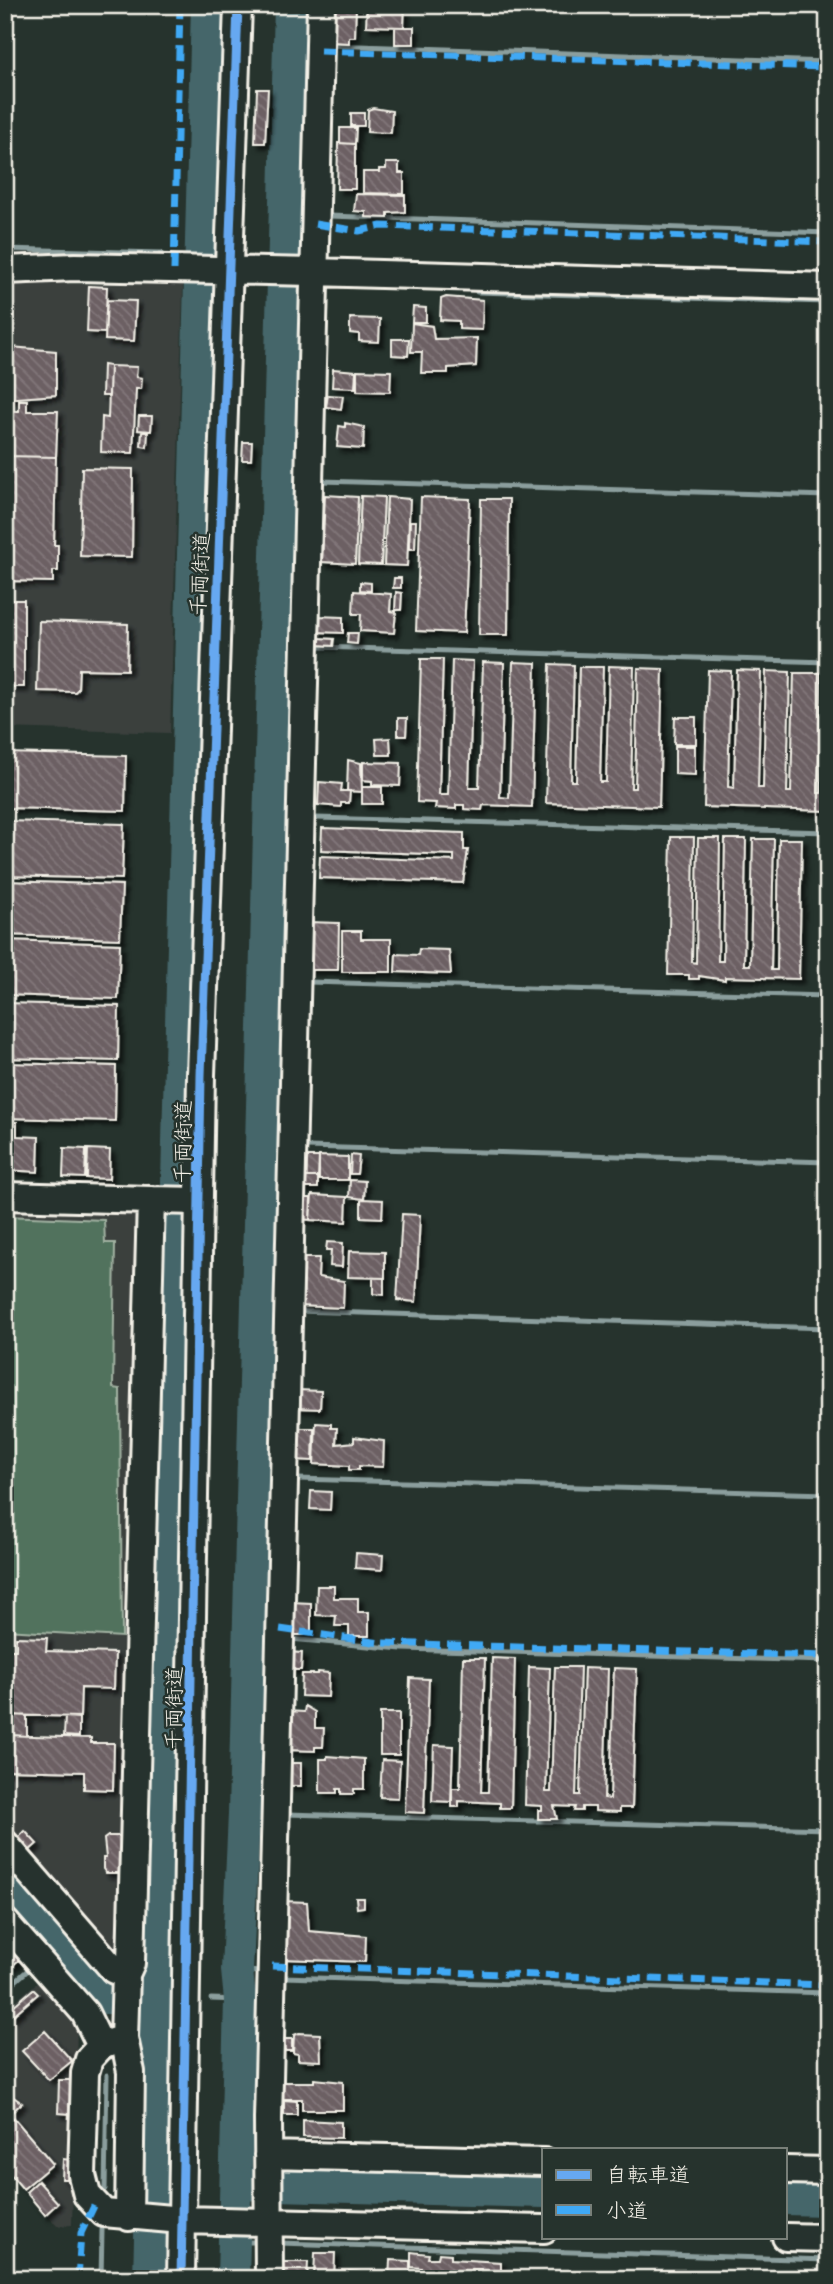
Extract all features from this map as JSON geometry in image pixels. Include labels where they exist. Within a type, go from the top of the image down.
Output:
[{"type":"street","name":"千両街道","points":[[181,2279],[152,2219],[174,1200],[207,832],[218,272],[238,5]]},
{"type":"street","points":[[269,2279],[263,2217],[269,2163],[310,273],[321,5]]},
{"type":"street","points":[[5,270],[75,267],[828,287]]},
{"type":"street","points":[[5,1196],[174,1200],[131,1963],[117,2036],[131,2072],[152,2219]]},
{"type":"street","points":[[5,1844],[114,1970],[126,1978]]},
{"type":"street","points":[[5,1922],[85,2013],[117,2036]]},
{"type":"street","points":[[117,2036],[89,2059],[85,2073],[82,2175],[87,2195],[94,2206],[112,2216],[217,2220],[263,2217],[542,2229]]},
{"type":"street","points":[[269,2163],[542,2162]]},
{"type":"street","points":[[788,2170],[828,2171]]},
{"type":"street","points":[[788,2237],[828,2238]]},
{"type":"shaded area","points":[[5,283],[183,285],[170,733],[5,728]]},
{"type":"shaded area","points":[[5,1207],[145,1211],[121,1961],[5,1833]]},
{"type":"shaded area","points":[[39,1981],[77,2024],[72,2225],[57,2226],[5,2165],[5,2010]]},
{"type":"green space","points":[[5,1216],[104,1220],[105,1243],[115,1243],[113,1388],[120,1389],[122,1637],[5,1630]]},
{"type":"building","points":[[356,5],[355,37],[349,37],[349,43],[332,42],[333,7]]},
{"type":"building","points":[[367,5],[405,5],[404,27],[366,26]]},
{"type":"building","points":[[395,27],[414,27],[414,44],[395,44]]},
{"type":"building","points":[[257,89],[268,89],[265,143],[255,143]]},
{"type":"building","points":[[373,108],[392,111],[391,133],[367,132],[368,110]]},
{"type":"building","points":[[351,113],[364,113],[364,126],[351,126]]},
{"type":"building","points":[[340,128],[356,128],[355,144],[340,143]]},
{"type":"building","points":[[338,143],[355,144],[355,189],[337,189]]},
{"type":"building","points":[[386,163],[399,163],[399,173],[404,173],[404,194],[363,193],[363,172],[379,172],[379,169],[386,169]]},
{"type":"building","points":[[356,194],[405,195],[405,212],[388,213],[388,218],[366,217],[366,212],[354,211]]},
{"type":"building","points":[[89,286],[107,287],[105,333],[87,332]]},
{"type":"building","points":[[446,297],[483,300],[482,330],[459,329],[459,321],[440,320],[441,299]]},
{"type":"building","points":[[107,300],[136,301],[134,341],[105,340]]},
{"type":"building","points":[[413,307],[426,308],[426,322],[412,322]]},
{"type":"building","points":[[350,318],[380,319],[379,342],[359,341],[359,334],[350,333]]},
{"type":"building","points":[[412,323],[432,326],[434,339],[477,338],[476,366],[448,368],[448,373],[421,373],[422,352],[411,352]]},
{"type":"building","points":[[392,339],[409,339],[408,356],[392,355]]},
{"type":"building","points":[[11,347],[56,351],[56,395],[5,399],[5,360],[11,360]]},
{"type":"building","points":[[103,365],[110,366],[109,396],[102,396]]},
{"type":"building","points":[[110,366],[137,367],[136,377],[142,378],[141,389],[136,389],[133,453],[101,452],[102,417],[108,418]]},
{"type":"building","points":[[333,369],[356,371],[355,388],[332,387]]},
{"type":"building","points":[[357,370],[391,371],[390,392],[357,391]]},
{"type":"building","points":[[328,395],[343,396],[341,409],[326,407]]},
{"type":"building","points":[[19,400],[27,400],[27,411],[58,411],[56,457],[5,456],[5,411],[19,411]]},
{"type":"building","points":[[139,416],[152,416],[151,431],[138,430]]},
{"type":"building","points":[[345,423],[364,427],[363,449],[337,447],[339,426],[345,427]]},
{"type":"building","points":[[142,432],[148,432],[147,447],[141,446]]},
{"type":"building","points":[[243,442],[252,442],[251,460],[242,460]]},
{"type":"building","points":[[5,456],[56,457],[54,545],[58,545],[58,571],[53,571],[53,582],[5,581]]},
{"type":"building","points":[[82,468],[133,469],[132,557],[80,556]]},
{"type":"building","points":[[325,495],[358,497],[355,564],[322,562]]},
{"type":"building","points":[[361,496],[384,497],[381,565],[358,564]]},
{"type":"building","points":[[387,497],[410,499],[407,566],[384,565]]},
{"type":"building","points":[[421,497],[470,499],[464,633],[416,631]]},
{"type":"building","points":[[481,499],[509,499],[508,635],[479,635]]},
{"type":"building","points":[[410,521],[416,521],[415,549],[409,549]]},
{"type":"building","points":[[394,578],[401,578],[401,588],[393,588]]},
{"type":"building","points":[[360,582],[371,583],[371,591],[360,590]]},
{"type":"building","points":[[354,591],[391,594],[390,611],[396,612],[394,633],[360,631],[361,614],[353,614]]},
{"type":"building","points":[[396,592],[402,593],[401,610],[395,610]]},
{"type":"building","points":[[8,600],[24,600],[24,687],[8,687]]},
{"type":"building","points":[[316,616],[343,617],[343,633],[315,632]]},
{"type":"building","points":[[39,621],[128,624],[127,670],[79,669],[78,689],[75,692],[37,691]]},
{"type":"building","points":[[348,633],[358,633],[357,644],[347,643]]},
{"type":"building","points":[[319,638],[334,639],[333,646],[318,645]]},
{"type":"building","points":[[421,659],[443,659],[439,795],[448,795],[452,660],[473,661],[469,788],[479,788],[483,662],[504,663],[500,797],[509,798],[513,662],[536,663],[532,807],[483,805],[482,810],[464,809],[464,805],[456,805],[456,809],[435,808],[436,803],[417,802]]},
{"type":"building","points":[[550,664],[574,665],[571,781],[576,781],[579,667],[603,667],[600,782],[606,782],[609,666],[634,667],[631,788],[635,788],[638,668],[663,669],[659,807],[546,803]]},
{"type":"building","points":[[708,670],[731,671],[728,787],[734,788],[737,670],[761,671],[758,788],[763,788],[766,671],[790,672],[787,792],[791,792],[794,673],[821,673],[818,793],[821,793],[824,673],[828,673],[828,811],[704,807]]},
{"type":"building","points":[[675,717],[696,717],[696,744],[674,744]]},
{"type":"building","points":[[398,718],[407,718],[406,736],[398,736]]},
{"type":"building","points":[[390,738],[391,755],[377,755],[376,739]]},
{"type":"building","points":[[675,746],[695,746],[695,775],[675,774]]},
{"type":"building","points":[[5,753],[126,756],[125,811],[5,808]]},
{"type":"building","points":[[348,760],[361,763],[362,792],[347,791]]},
{"type":"building","points":[[363,762],[401,763],[400,786],[372,785],[372,781],[363,780]]},
{"type":"building","points":[[319,782],[342,784],[341,791],[350,791],[349,803],[341,803],[341,807],[318,805]]},
{"type":"building","points":[[362,787],[382,787],[382,804],[362,804]]},
{"type":"building","points":[[5,821],[124,824],[122,879],[5,876]]},
{"type":"building","points":[[322,828],[464,833],[464,850],[468,850],[463,883],[319,878],[320,856],[454,861],[454,855],[321,850]]},
{"type":"building","points":[[671,837],[694,837],[692,962],[696,963],[698,838],[720,838],[718,961],[723,961],[725,839],[746,839],[744,965],[750,965],[753,839],[774,839],[771,970],[777,970],[779,839],[802,839],[799,979],[725,977],[725,980],[699,976],[699,979],[689,979],[689,975],[668,975]]},
{"type":"building","points":[[5,881],[122,885],[120,939],[5,935]]},
{"type":"building","points":[[307,922],[339,923],[338,970],[306,970]]},
{"type":"building","points":[[342,931],[361,931],[361,939],[391,939],[391,972],[342,972]]},
{"type":"building","points":[[5,940],[120,944],[118,999],[5,995]]},
{"type":"building","points":[[419,949],[449,950],[451,974],[395,972],[396,954],[418,955]]},
{"type":"building","points":[[5,1003],[119,1006],[118,1061],[5,1058]]},
{"type":"building","points":[[5,1063],[116,1066],[115,1121],[5,1118]]},
{"type":"building","points":[[5,1122],[17,1122],[17,1136],[39,1137],[38,1172],[5,1170]]},
{"type":"building","points":[[64,1148],[86,1149],[85,1178],[63,1177]]},
{"type":"building","points":[[88,1149],[110,1150],[109,1179],[87,1178]]},
{"type":"building","points":[[351,1155],[359,1156],[357,1174],[350,1174]]},
{"type":"building","points":[[319,1156],[348,1157],[348,1180],[319,1180]]},
{"type":"building","points":[[303,1157],[319,1157],[318,1177],[303,1177]]},
{"type":"building","points":[[301,1177],[318,1177],[318,1188],[301,1188]]},
{"type":"building","points":[[350,1180],[365,1181],[364,1199],[349,1197]]},
{"type":"building","points":[[312,1195],[347,1197],[346,1222],[310,1220]]},
{"type":"building","points":[[301,1198],[311,1198],[310,1220],[300,1219]]},
{"type":"building","points":[[361,1199],[383,1200],[382,1218],[361,1217]]},
{"type":"building","points":[[402,1214],[420,1215],[416,1302],[397,1300]]},
{"type":"building","points":[[327,1242],[343,1243],[342,1267],[330,1266],[331,1250],[326,1250]]},
{"type":"building","points":[[349,1251],[385,1252],[385,1278],[348,1277]]},
{"type":"building","points":[[302,1258],[319,1258],[318,1277],[344,1281],[343,1308],[299,1306]]},
{"type":"building","points":[[373,1278],[384,1278],[384,1295],[373,1294]]},
{"type":"building","points":[[297,1390],[321,1391],[320,1409],[296,1408]]},
{"type":"building","points":[[316,1423],[331,1424],[331,1428],[337,1428],[336,1444],[354,1442],[354,1437],[384,1441],[383,1467],[359,1466],[359,1470],[349,1470],[349,1466],[314,1464]]},
{"type":"building","points":[[297,1428],[314,1428],[313,1461],[295,1460]]},
{"type":"building","points":[[311,1491],[331,1492],[330,1510],[310,1509]]},
{"type":"building","points":[[356,1553],[383,1555],[382,1570],[355,1568]]},
{"type":"building","points":[[317,1586],[334,1586],[334,1598],[358,1598],[358,1612],[369,1612],[369,1636],[349,1636],[349,1626],[335,1626],[336,1616],[316,1615]]},
{"type":"building","points":[[291,1602],[311,1603],[311,1635],[294,1635],[294,1631],[291,1631]]},
{"type":"building","points":[[16,1637],[47,1638],[46,1651],[115,1653],[114,1689],[81,1688],[80,1717],[5,1715],[5,1650],[16,1650]]},
{"type":"building","points":[[288,1652],[302,1653],[301,1670],[287,1670]]},
{"type":"building","points":[[463,1658],[485,1658],[481,1792],[488,1792],[492,1658],[515,1659],[511,1808],[500,1808],[500,1803],[459,1801],[459,1807],[452,1807],[452,1788],[460,1788]]},
{"type":"building","points":[[529,1667],[550,1668],[546,1792],[551,1792],[555,1667],[580,1667],[576,1795],[580,1795],[584,1668],[608,1669],[604,1798],[610,1799],[614,1668],[637,1669],[632,1808],[620,1808],[620,1812],[595,1811],[595,1807],[582,1807],[582,1811],[574,1811],[575,1807],[554,1806],[557,1819],[538,1819],[538,1810],[542,1810],[542,1806],[525,1805]]},
{"type":"building","points":[[329,1673],[328,1697],[301,1696],[302,1674]]},
{"type":"building","points":[[410,1678],[429,1679],[424,1813],[405,1812]]},
{"type":"building","points":[[305,1706],[315,1712],[315,1728],[324,1728],[323,1747],[315,1747],[315,1751],[286,1750],[287,1711],[304,1712]]},
{"type":"building","points":[[380,1713],[399,1713],[399,1755],[380,1755]]},
{"type":"building","points":[[14,1715],[27,1716],[27,1736],[13,1735]]},
{"type":"building","points":[[65,1717],[79,1718],[79,1737],[64,1736]]},
{"type":"building","points":[[5,1735],[91,1738],[91,1743],[114,1743],[113,1790],[84,1789],[84,1772],[5,1770]]},
{"type":"building","points":[[434,1745],[453,1746],[451,1802],[432,1801]]},
{"type":"building","points":[[327,1756],[364,1759],[364,1789],[354,1789],[354,1794],[341,1794],[341,1789],[337,1789],[337,1793],[320,1793],[320,1759],[327,1759]]},
{"type":"building","points":[[382,1760],[400,1761],[398,1798],[380,1797]]},
{"type":"building","points":[[287,1763],[301,1763],[301,1786],[287,1786]]},
{"type":"building","points":[[25,1831],[37,1844],[29,1851],[18,1838]]},
{"type":"building","points":[[108,1836],[123,1836],[122,1873],[106,1873],[103,1869],[103,1858],[106,1858],[104,1839]]},
{"type":"building","points":[[356,1898],[364,1898],[364,1907],[357,1908]]},
{"type":"building","points":[[284,1901],[307,1902],[309,1931],[366,1936],[365,1962],[282,1959]]},
{"type":"building","points":[[5,1943],[19,1960],[5,1972]]},
{"type":"building","points":[[33,1989],[38,1994],[5,2022],[5,2013]]},
{"type":"building","points":[[45,2031],[72,2061],[49,2080],[22,2051]]},
{"type":"building","points":[[320,2034],[321,2061],[298,2060],[298,2054],[293,2053],[294,2035]]},
{"type":"building","points":[[279,2039],[292,2039],[292,2051],[279,2051]]},
{"type":"building","points":[[314,2079],[343,2082],[343,2110],[302,2110],[302,2099],[279,2099],[279,2082],[314,2082]]},
{"type":"building","points":[[59,2080],[72,2080],[71,2114],[58,2113]]},
{"type":"building","points":[[5,2091],[22,2103],[5,2118]]},
{"type":"building","points":[[284,2100],[297,2101],[297,2115],[284,2115]]},
{"type":"building","points":[[14,2118],[53,2164],[23,2189],[5,2168],[5,2125]]},
{"type":"building","points":[[303,2120],[341,2122],[341,2138],[303,2137]]},
{"type":"building","points":[[63,2159],[70,2160],[69,2179],[62,2179]]},
{"type":"building","points":[[38,2181],[58,2203],[45,2215],[26,2192]]},
{"type":"building","points":[[411,2252],[429,2254],[428,2258],[438,2258],[439,2253],[451,2254],[451,2259],[501,2262],[501,2279],[481,2279],[481,2269],[471,2269],[471,2279],[452,2279],[452,2274],[441,2273],[440,2279],[420,2279],[421,2268],[411,2267]]},
{"type":"building","points":[[315,2253],[335,2253],[334,2279],[314,2279]]},
{"type":"building","points":[[390,2260],[410,2261],[410,2279],[389,2279]]},
{"type":"building","points":[[278,2262],[308,2262],[307,2279],[277,2279]]},
{"type":"building","points":[[349,2271],[359,2272],[359,2276],[375,2279],[349,2279]]},
{"type":"waterway","points":[[168,5],[173,8]]},
{"type":"waterway","points":[[149,2279],[207,5]]},
{"type":"waterway","points":[[233,2279],[240,2000],[237,1970],[244,1814],[290,5]]},
{"type":"waterway","points":[[194,9],[207,10]]},
{"type":"waterway","points":[[289,44],[297,44]]},
{"type":"waterway","points":[[331,45],[828,62]]},
{"type":"waterway","points":[[285,214],[293,215]]},
{"type":"waterway","points":[[329,216],[828,233]]},
{"type":"waterway","points":[[5,249],[161,253]]},
{"type":"waterway","points":[[477,292],[828,302]]},
{"type":"waterway","points":[[278,481],[285,481]]},
{"type":"waterway","points":[[321,481],[828,496]]},
{"type":"waterway","points":[[274,646],[283,646]]},
{"type":"waterway","points":[[318,647],[828,662]]},
{"type":"waterway","points":[[270,816],[278,816]]},
{"type":"waterway","points":[[316,818],[828,832]]},
{"type":"waterway","points":[[266,981],[283,981]]},
{"type":"waterway","points":[[309,982],[828,996]]},
{"type":"waterway","points":[[261,1145],[269,1145]]},
{"type":"waterway","points":[[307,1147],[828,1162]]},
{"type":"waterway","points":[[257,1309],[263,1309]]},
{"type":"waterway","points":[[297,1311],[828,1328]]},
{"type":"waterway","points":[[253,1476],[259,1476]]},
{"type":"waterway","points":[[298,1479],[828,1494]]},
{"type":"waterway","points":[[248,1635],[258,1636]]},
{"type":"waterway","points":[[290,1639],[402,1649],[828,1661]]},
{"type":"waterway","points":[[244,1814],[254,1814]]},
{"type":"waterway","points":[[286,1814],[828,1829]]},
{"type":"waterway","points":[[5,1883],[105,1998],[155,1999]]},
{"type":"waterway","points":[[50,1950],[57,1943]]},
{"type":"waterway","points":[[5,1990],[28,1970]]},
{"type":"waterway","points":[[237,1970],[259,1972]]},
{"type":"waterway","points":[[279,1974],[283,1977],[828,1993]]},
{"type":"waterway","points":[[109,1998],[109,2008]]},
{"type":"waterway","points":[[156,1999],[163,2000]]},
{"type":"waterway","points":[[211,1999],[240,2000]]},
{"type":"waterway","points":[[105,2189],[107,2075]]},
{"type":"waterway","points":[[238,2184],[542,2192]]},
{"type":"waterway","points":[[788,2199],[828,2200]]},
{"type":"waterway","points":[[101,2279],[102,2230]]},
{"type":"waterway","points":[[234,2242],[256,2242]]},
{"type":"waterway","points":[[279,2243],[828,2260]]},
{"type":"marked path","points":[[174,270],[180,5]]},
{"type":"marked path","points":[[320,51],[828,67]]},
{"type":"marked path","points":[[315,224],[359,231],[381,226],[828,242]]},
{"type":"marked path","points":[[280,1629],[381,1643],[828,1656]]},
{"type":"marked path","points":[[272,1966],[828,1985]]},
{"type":"marked path","points":[[78,2279],[81,2233],[94,2206]]},
{"type":"cycle path","points":[[181,2279],[201,1075],[238,5]]}]
